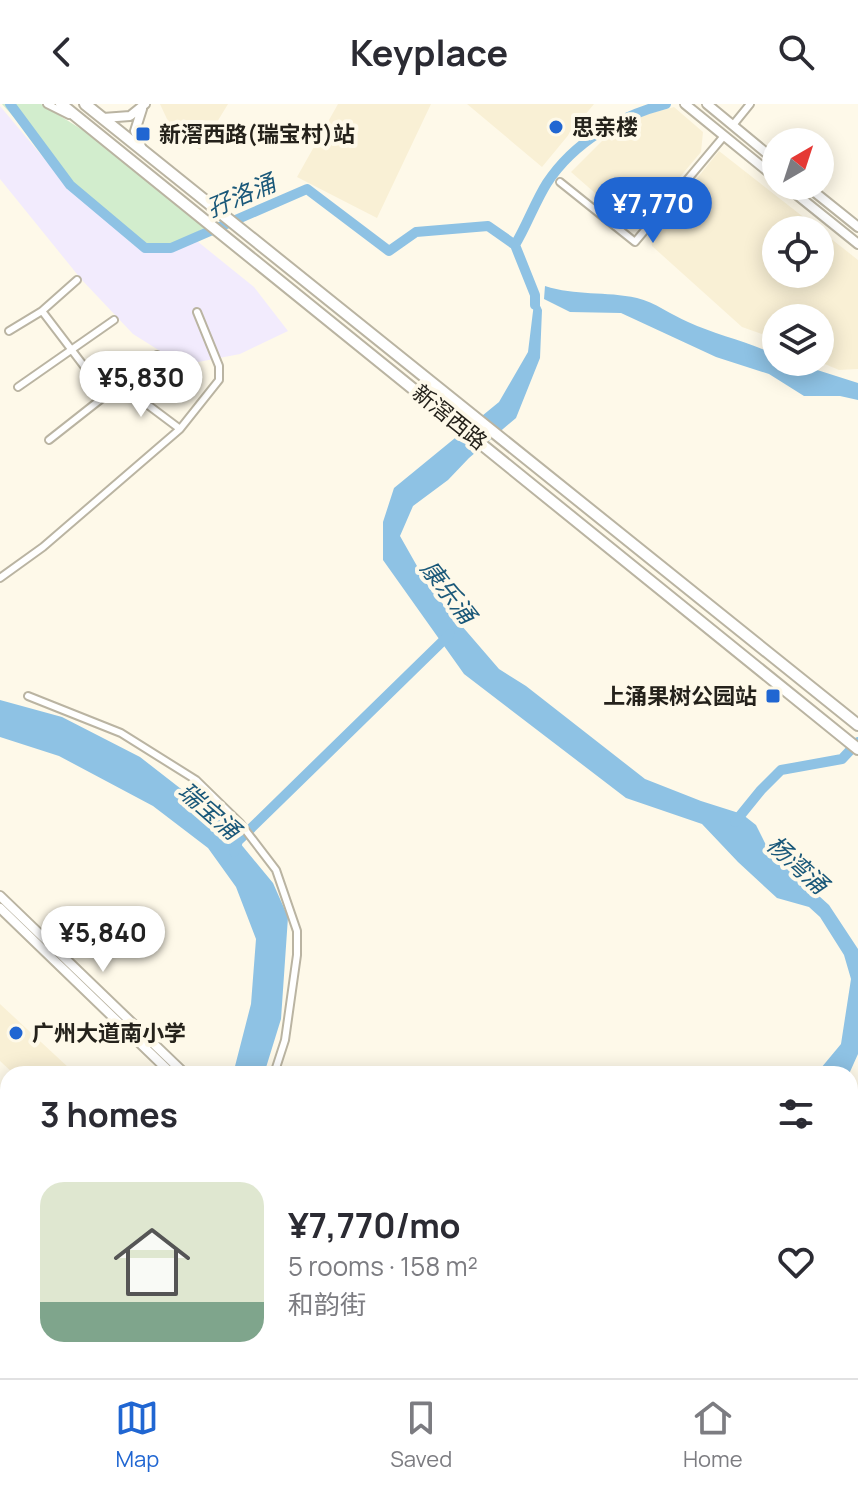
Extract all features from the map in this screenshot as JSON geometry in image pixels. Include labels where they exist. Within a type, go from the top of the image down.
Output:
[{"type":"highway","name":"新滘西路","points":[[61,104],[858,749]]},
{"type":"highway","name":"新滘西路","points":[[88,104],[858,725]]},
{"type":"main road","points":[[103,118],[130,116],[145,104]]},
{"type":"main road","points":[[141,147],[135,131],[145,104]]},
{"type":"main road","points":[[685,104],[762,167]]},
{"type":"main road","points":[[707,104],[762,149]]},
{"type":"main road","points":[[803,200],[858,244]]},
{"type":"main road","points":[[824,200],[858,227]]},
{"type":"main road","points":[[0,896],[177,1066]]},
{"type":"main road","points":[[0,908],[164,1066]]},
{"type":"street","points":[[47,104],[88,125]]},
{"type":"street","points":[[733,125],[750,104]]},
{"type":"street","points":[[560,182],[635,242],[724,136]]},
{"type":"street","points":[[9,331],[42,311],[77,280]]},
{"type":"street","points":[[42,311],[106,395]]},
{"type":"street","points":[[0,578],[43,547],[180,429],[219,380],[219,366],[197,312]]},
{"type":"street","points":[[18,387],[114,320]]},
{"type":"street","points":[[49,440],[157,355]]},
{"type":"street","points":[[120,384],[180,429]]},
{"type":"street","points":[[28,696],[121,733],[196,780],[233,816],[276,870],[297,931],[296,973],[285,1040],[277,1066]]},
{"type":"shaded area","points":[[160,104],[228,104],[200,150],[173,132]]},
{"type":"shaded area","points":[[338,104],[431,104],[377,218],[297,177]]},
{"type":"shaded area","points":[[467,104],[594,104],[542,167]]},
{"type":"shaded area","points":[[0,106],[68,187],[135,246],[168,251],[197,241],[254,287],[288,331],[240,354],[193,363],[168,356],[133,334],[81,279],[0,179]]},
{"type":"shaded area","points":[[674,107],[703,132],[701,152],[636,229],[571,172],[613,130],[637,117]]},
{"type":"shaded area","points":[[719,151],[762,185],[762,200],[782,200],[802,216],[762,216],[762,288],[834,288],[834,241],[858,260],[858,369],[834,368],[834,304],[762,304],[762,334],[742,327],[652,246],[650,237]]},
{"type":"shaded area","name":"广州大道南小学","points":[[0,1004],[67,1066],[5,1066],[0,1061]]},
{"type":"green space","points":[[2,104],[41,104],[105,144],[205,228],[170,245],[144,243],[74,184]]},
{"type":"water","points":[[545,286],[644,300],[699,327],[762,349],[762,372],[716,357],[621,313],[570,312],[544,299]]},
{"type":"water","points":[[535,295],[542,310],[540,358],[516,418],[448,480],[413,506],[400,536],[430,589],[499,669],[526,686],[645,779],[742,814],[756,825],[769,851],[829,905],[858,949],[858,1054],[853,1066],[823,1066],[841,1044],[851,979],[844,955],[820,917],[809,907],[777,898],[702,824],[626,798],[464,674],[383,560],[383,522],[394,488],[499,402],[528,352]]},
{"type":"water","points":[[834,375],[858,383],[858,400],[840,396],[804,396],[772,376]]},
{"type":"water","name":"瑞宝涌","points":[[0,700],[62,717],[140,757],[221,820],[273,883],[288,917],[281,1019],[266,1066],[235,1066],[251,1004],[256,939],[236,887],[208,848],[153,806],[59,756],[0,737]]},
{"type":"waterway","name":"孖洛涌","points":[[10,104],[70,185],[145,248],[171,248],[307,189],[389,251],[416,232],[488,226],[515,245],[535,295],[535,305]]},
{"type":"waterway","points":[[515,245],[547,183],[570,155],[615,123],[666,104]]},
{"type":"waterway","points":[[234,852],[238,841],[450,634]]},
{"type":"waterway","points":[[735,822],[781,770],[842,759],[858,742]]},
{"type":"place","name":"思亲楼","points":[[556,127]]},
{"type":"place","name":"新滘西路(瑞宝村)站","points":[[143,134]]},
{"type":"place","name":"上涌果树公园站","points":[[773,696]]},
{"type":"place","name":"广州大道南小学","points":[[16,1033]]},
{"type":"water label","name":"康乐涌","points":[[448,592]]},
{"type":"water label","name":"杨湾涌","points":[[797,865]]}]
